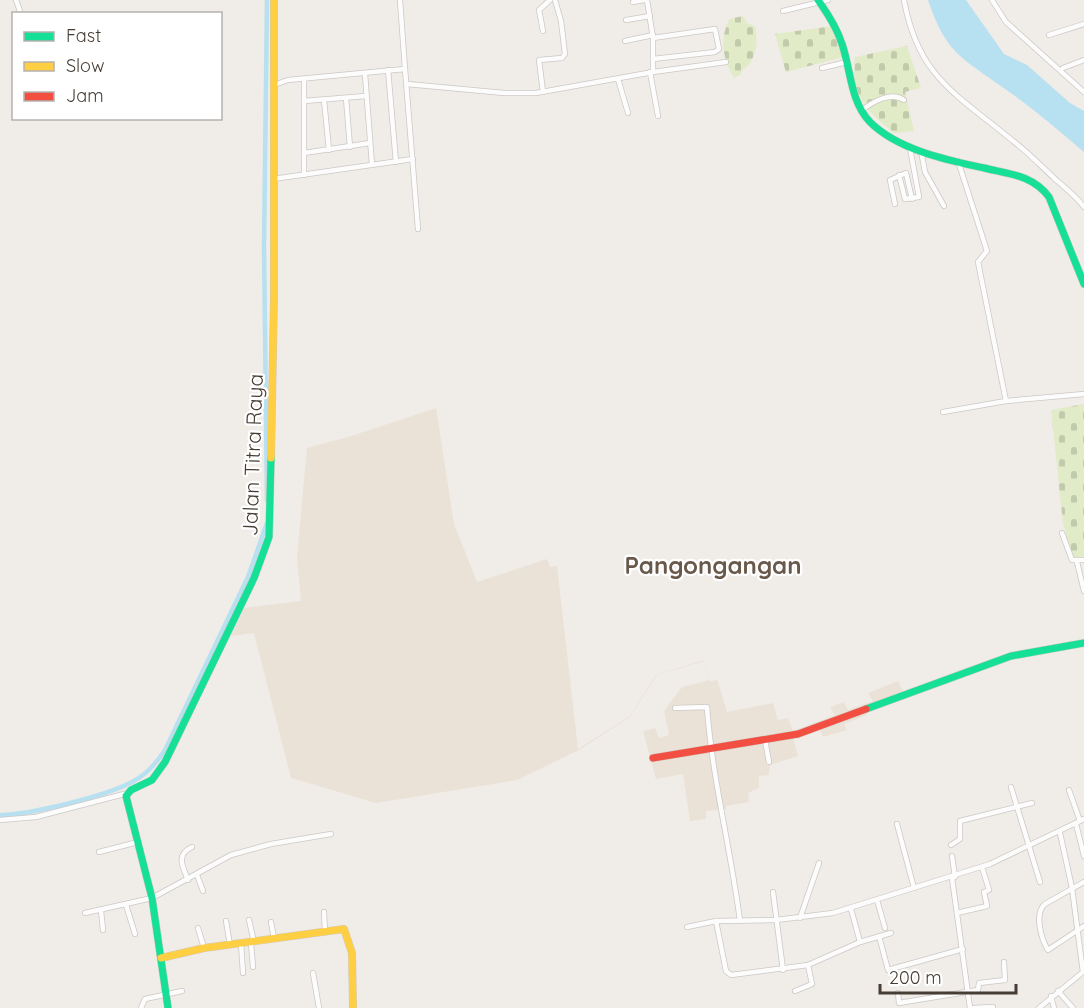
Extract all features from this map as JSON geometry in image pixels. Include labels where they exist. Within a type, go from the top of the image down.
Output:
[{"type":"street","name":"Jalan Titra Raya","points":[[128,793],[152,780],[165,762],[254,578],[267,545],[272,503],[274,0]]},
{"type":"street","points":[[400,0],[418,229]]},
{"type":"street","points":[[543,31],[539,10],[552,0],[561,21],[565,54],[562,58],[539,60],[543,92]]},
{"type":"street","points":[[633,2],[645,0],[650,16],[653,36],[651,72],[658,116]]},
{"type":"street","points":[[783,11],[828,0]]},
{"type":"street","points":[[904,0],[911,32],[939,80],[952,94],[1013,140],[1084,207]]},
{"type":"street","points":[[992,0],[1006,22],[1084,92]]},
{"type":"street","points":[[819,1],[836,27],[861,111],[885,134],[910,148],[1024,177],[1040,185],[1049,197],[1067,248],[1083,274],[1084,284]]},
{"type":"street","points":[[627,20],[650,16]]},
{"type":"street","points":[[1048,35],[1084,24]]},
{"type":"street","points":[[625,41],[715,29],[719,49],[715,52],[653,59]]},
{"type":"street","points":[[1064,68],[1084,60]]},
{"type":"street","points":[[407,84],[504,93],[543,92],[651,72],[726,62]]},
{"type":"street","points":[[822,68],[847,62]]},
{"type":"street","points":[[274,85],[304,79],[405,69]]},
{"type":"street","points":[[388,70],[396,162]]},
{"type":"street","points":[[364,74],[372,165]]},
{"type":"street","points":[[618,78],[628,113]]},
{"type":"street","points":[[304,79],[304,175]]},
{"type":"street","points":[[304,102],[366,96]]},
{"type":"street","points":[[861,111],[878,100],[894,96],[904,100]]},
{"type":"street","points":[[346,98],[350,147]]},
{"type":"street","points":[[324,100],[329,150]]},
{"type":"street","points":[[304,153],[370,143]]},
{"type":"street","points":[[899,175],[905,199],[920,196],[910,148]]},
{"type":"street","points":[[921,151],[925,171],[944,206]]},
{"type":"street","points":[[273,179],[413,159]]},
{"type":"street","points":[[958,160],[960,174],[987,251],[978,259],[979,270],[1006,401]]},
{"type":"street","points":[[895,204],[890,180],[914,171]]},
{"type":"street","points":[[906,173],[912,199]]},
{"type":"street","points":[[902,187],[917,184]]},
{"type":"street","points":[[943,412],[1006,401],[1084,394]]},
{"type":"street","points":[[1062,533],[1071,557],[1077,562],[1084,591]]},
{"type":"street","points":[[1077,562],[1084,560]]},
{"type":"street","points":[[653,758],[798,734],[1018,654],[1084,643]]},
{"type":"street","points":[[675,708],[706,706],[740,921]]},
{"type":"street","points":[[765,740],[769,762]]},
{"type":"street","points":[[1011,787],[1041,882]]},
{"type":"street","points":[[1069,790],[1080,821],[1084,856]]},
{"type":"street","points":[[0,820],[36,817],[128,793],[127,801],[152,898],[168,1008]]},
{"type":"street","points":[[951,845],[960,839],[960,821],[1032,803]]},
{"type":"street","points":[[687,927],[716,921],[800,918],[851,909],[982,867],[1060,833],[1080,821]]},
{"type":"street","points":[[897,824],[914,888]]},
{"type":"street","points":[[1039,1008],[1051,996],[1084,972],[1072,888],[1060,833]]},
{"type":"street","points":[[85,913],[152,898],[231,855],[271,844],[331,834]]},
{"type":"street","points":[[99,852],[138,843]]},
{"type":"street","points":[[188,880],[181,860],[183,852],[192,847]]},
{"type":"street","points":[[952,856],[957,913],[972,1008],[993,1007]]},
{"type":"street","points":[[800,918],[819,863]]},
{"type":"street","points":[[957,913],[987,906],[984,892],[989,890],[982,867]]},
{"type":"street","points":[[197,875],[203,891]]},
{"type":"street","points":[[1084,882],[1040,909],[1039,915],[1046,949],[1049,950],[1084,926]]},
{"type":"street","points":[[773,892],[783,970]]},
{"type":"street","points":[[877,900],[885,928]]},
{"type":"street","points":[[126,905],[135,934]]},
{"type":"street","points":[[851,909],[860,942]]},
{"type":"street","points":[[101,911],[104,930]]},
{"type":"street","points":[[324,912],[326,932]]},
{"type":"street","points":[[249,920],[253,967]]},
{"type":"street","points":[[226,921],[230,945]]},
{"type":"street","points":[[716,921],[729,974],[783,970],[808,965],[860,942],[891,933]]},
{"type":"street","points":[[271,922],[274,938]]},
{"type":"street","points":[[198,928],[204,948]]},
{"type":"street","points":[[161,958],[204,948],[344,929],[348,933],[353,1008]]},
{"type":"street","points":[[879,936],[888,970],[963,949]]},
{"type":"street","points":[[241,943],[243,973]]},
{"type":"street","points":[[898,993],[900,1003],[979,990],[979,983],[1005,980],[1004,962]]},
{"type":"street","points":[[795,991],[813,983],[808,965]]},
{"type":"street","points":[[313,973],[319,1008]]},
{"type":"street","points":[[141,1008],[145,999],[182,991]]},
{"type":"street","points":[[1058,991],[1073,1008]]},
{"type":"street","points":[[1051,996],[1054,1008]]},
{"type":"shaded area","points":[[436,408],[454,524],[477,582],[547,559],[550,567],[557,566],[578,749],[630,716],[656,675],[704,660],[711,682],[717,679],[727,712],[773,703],[778,720],[788,718],[793,731],[835,715],[830,707],[844,702],[848,710],[873,701],[868,693],[898,681],[906,697],[865,712],[867,715],[844,724],[847,730],[823,737],[819,728],[793,738],[798,756],[770,765],[769,775],[759,776],[759,788],[748,793],[749,802],[726,806],[726,809],[706,811],[706,819],[690,821],[683,774],[656,779],[643,731],[655,728],[659,738],[669,735],[664,711],[682,687],[710,680],[704,661],[657,675],[630,717],[579,750],[517,780],[376,803],[291,778],[254,633],[231,636],[244,608],[301,601],[297,557],[307,448]]},
{"type":"green space","points":[[743,16],[747,23],[755,26],[756,46],[749,64],[740,75],[734,78],[725,56],[724,34],[729,19]]},
{"type":"green space","points":[[832,26],[843,57],[786,72],[775,34]]},
{"type":"green space","points":[[907,46],[921,88],[905,92],[914,131],[894,133],[862,101],[855,82],[855,57]]},
{"type":"green space","points":[[1084,404],[1084,556],[1073,559],[1063,523],[1051,410]]},
{"type":"water","points":[[928,0],[966,0],[1004,54],[1027,65],[1070,103],[1084,111],[1084,152],[1028,106],[958,54],[942,33]]},
{"type":"waterway","points":[[267,0],[264,247],[267,500]]},
{"type":"waterway","points":[[0,815],[48,808],[86,799],[137,779],[154,764],[165,750],[248,577],[267,523]]},
{"type":"traffic: fast","points":[[818,0],[838,32],[858,105],[870,122],[881,132],[909,147],[1011,174],[1036,184],[1049,197],[1084,284]]},
{"type":"traffic: fast","points":[[168,1008],[152,898],[126,796],[131,790],[152,780],[165,762],[254,578],[269,537],[271,458]]},
{"type":"traffic: fast","points":[[866,709],[1011,656],[1084,643]]},
{"type":"traffic: slow","points":[[271,458],[274,297],[274,0]]},
{"type":"traffic: slow","points":[[161,958],[204,948],[344,929],[352,953],[353,1008]]},
{"type":"traffic: jam","points":[[653,758],[798,734],[866,709]]},
{"type":"district","name":"Pangongangan","points":[[713,566]]}]
